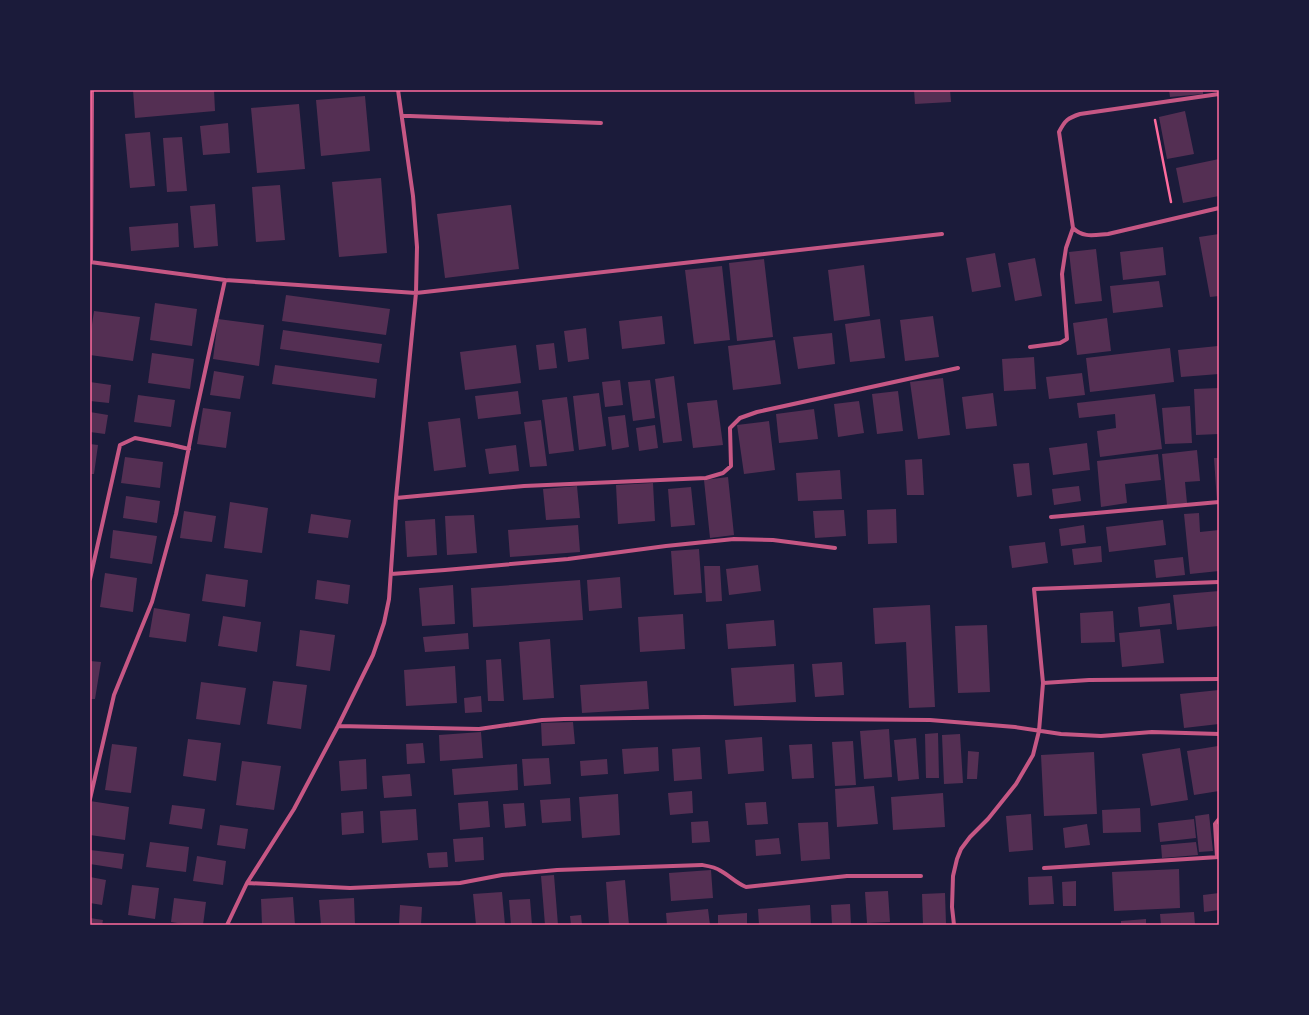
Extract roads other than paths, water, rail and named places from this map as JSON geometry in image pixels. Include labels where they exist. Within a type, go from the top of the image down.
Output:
[{"type":"street","points":[[92,90],[91,262],[225,280],[416,293],[942,234]]},
{"type":"street","points":[[227,925],[247,883],[294,809],[338,726],[373,655],[384,623],[391,574],[396,498],[416,293],[417,247],[413,196],[398,90]]},
{"type":"street","points":[[1030,347],[1060,343],[1067,339],[1062,274],[1066,248],[1073,228],[1059,132],[1064,122],[1071,117],[1080,114],[1219,94]]},
{"type":"street","points":[[402,116],[601,123]]},
{"type":"street","points":[[1073,228],[1079,234],[1108,234],[1219,208]]},
{"type":"street","points":[[90,799],[114,695],[152,602],[176,514],[225,280]]},
{"type":"street","points":[[396,498],[524,486],[706,478],[723,473],[731,466],[730,428],[740,418],[757,412],[958,368]]},
{"type":"street","points":[[90,579],[120,445],[135,438],[189,449]]},
{"type":"street","points":[[1051,517],[1219,502]]},
{"type":"street","points":[[391,574],[568,559],[734,539],[773,540],[835,548]]},
{"type":"street","points":[[954,925],[952,907],[953,876],[961,849],[970,837],[988,819],[1016,784],[1033,755],[1039,731],[1043,683],[1034,590],[1219,582]]},
{"type":"street","points":[[1043,683],[1089,680],[1219,679]]},
{"type":"street","points":[[338,726],[479,730],[542,720],[704,716],[930,720],[1015,727],[1061,734],[1101,736],[1152,732],[1219,734]]},
{"type":"street","points":[[1044,868],[1218,857],[1215,824],[1219,819]]},
{"type":"street","points":[[247,883],[357,888],[460,883],[502,875],[557,870],[702,864],[721,871],[739,884],[746,887],[847,876],[921,876]]}]
